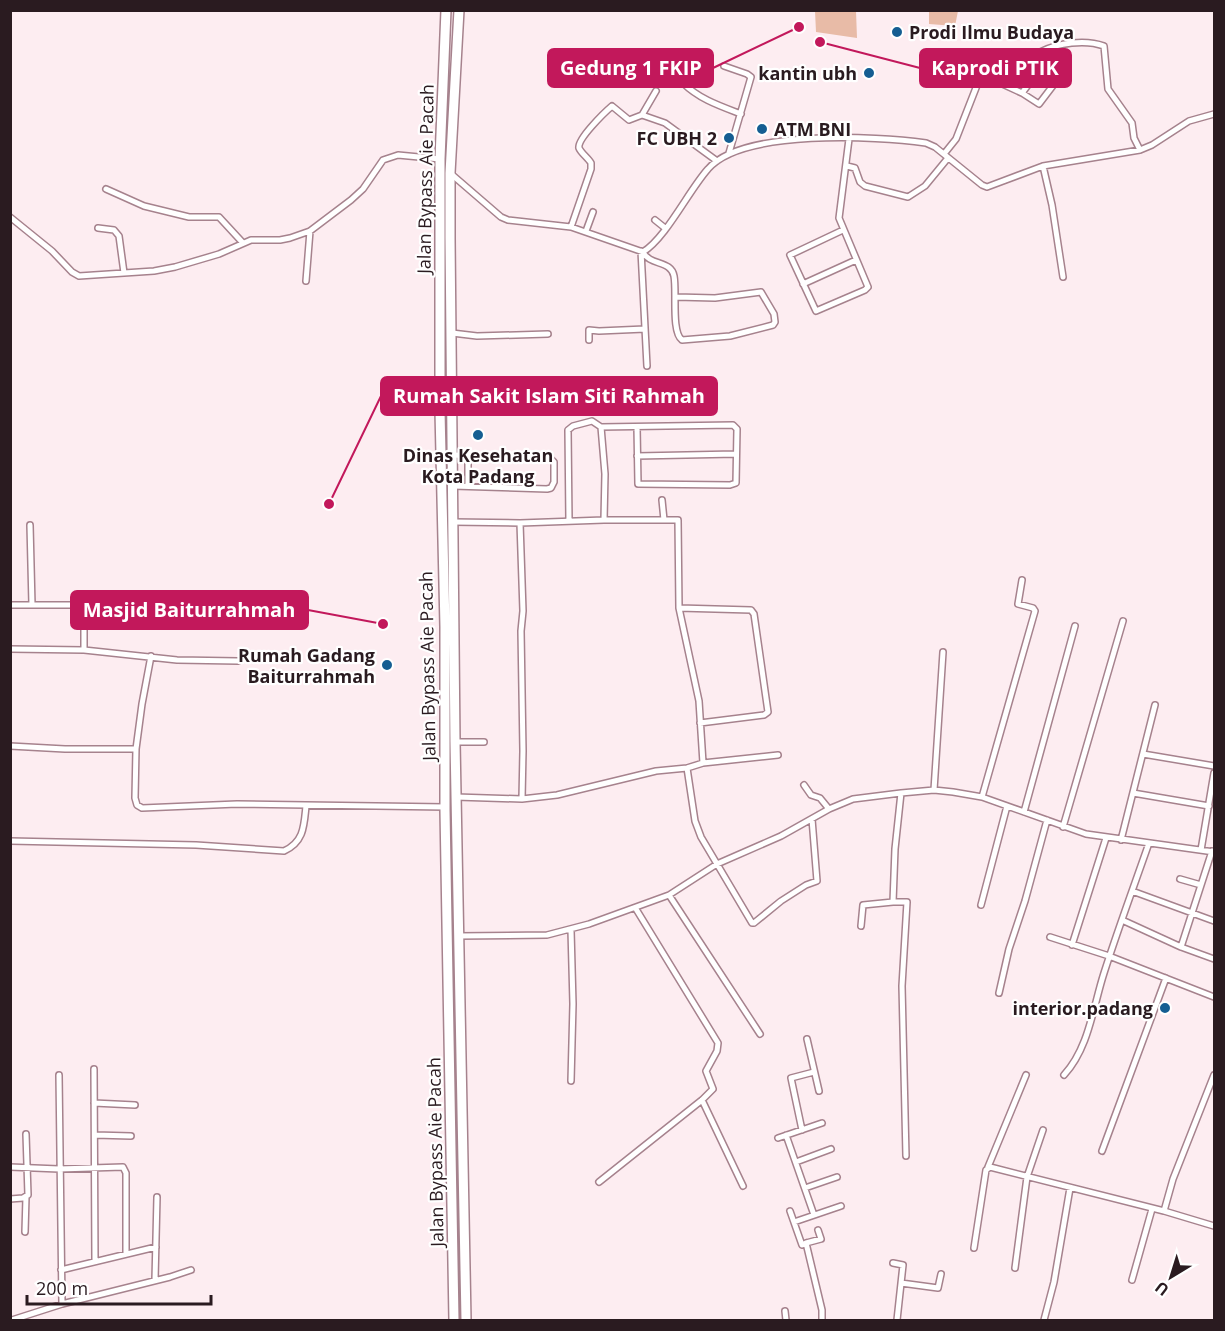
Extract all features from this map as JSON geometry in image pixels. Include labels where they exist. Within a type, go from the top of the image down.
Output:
[{"type":"highway","name":"Jalan Bypass Aie Pacah","points":[[446,10],[440,159],[445,238],[440,425],[450,711],[445,807],[454,1320]]},
{"type":"highway","points":[[459,10],[445,238],[452,333],[453,522],[450,711],[455,742],[466,1320]]},
{"type":"highway","points":[[442,99],[454,99]]},
{"type":"highway","points":[[453,1262],[465,1263]]},
{"type":"street","points":[[1022,93],[1043,65],[1039,55],[1042,51],[1070,44],[1093,43],[1103,46],[1108,89],[1132,123],[1134,138],[1140,150]]},
{"type":"street","points":[[724,66],[751,77],[729,153]]},
{"type":"street","points":[[847,166],[855,168],[860,182],[865,186],[908,197],[925,186],[946,156],[956,139],[981,75],[1022,93],[1039,104],[1058,79]]},
{"type":"street","points":[[683,83],[689,90],[711,102],[741,114]]},
{"type":"street","points":[[642,116],[656,91]]},
{"type":"street","points":[[571,227],[591,169],[591,163],[579,147],[580,140],[612,106],[629,120],[642,116],[665,123],[717,161]]},
{"type":"street","points":[[642,251],[651,246],[699,180],[717,161],[729,153],[762,143],[849,139],[926,143],[987,187],[1043,166],[1140,150],[1152,145],[1189,121],[1215,114]]},
{"type":"street","points":[[843,230],[790,255],[814,310],[818,311],[867,288],[839,218],[849,139]]},
{"type":"street","points":[[10,217],[52,251],[76,275],[124,273],[175,267],[219,254],[250,240],[280,240],[310,231],[363,189],[383,160],[398,155],[440,159]]},
{"type":"street","points":[[1043,166],[1059,244],[1063,277]]},
{"type":"street","points":[[450,173],[501,217],[508,220],[571,227],[586,231],[642,251],[646,257],[665,264],[673,272],[676,332],[682,340],[730,336],[773,325],[775,322],[774,314],[761,292],[715,298],[676,297]]},
{"type":"street","points":[[106,189],[144,206],[189,217],[217,216],[243,243]]},
{"type":"street","points":[[586,231],[593,212]]},
{"type":"street","points":[[655,220],[665,228]]},
{"type":"street","points":[[98,228],[114,230],[119,236],[124,273]]},
{"type":"street","points":[[306,281],[310,231]]},
{"type":"street","points":[[642,251],[647,366]]},
{"type":"street","points":[[803,284],[856,260]]},
{"type":"street","points":[[589,340],[589,330],[645,329]]},
{"type":"street","points":[[452,333],[477,336],[548,334]]},
{"type":"street","points":[[569,521],[568,430],[573,426],[592,421],[601,427],[637,426],[733,425],[737,429],[737,482],[730,485],[640,484],[637,482],[637,426]]},
{"type":"street","points":[[601,427],[605,474],[604,520]]},
{"type":"street","points":[[637,456],[736,454]]},
{"type":"street","points":[[452,455],[550,458],[554,462],[554,482],[551,488],[547,489],[453,486]]},
{"type":"street","points":[[468,455],[468,486]]},
{"type":"street","points":[[662,500],[664,520]]},
{"type":"street","points":[[453,522],[520,523],[604,520],[676,520],[679,522],[679,608],[699,701],[703,763]]},
{"type":"street","points":[[520,523],[523,611],[521,631],[522,799]]},
{"type":"street","points":[[30,525],[32,605]]},
{"type":"street","points":[[982,798],[1035,611],[1033,608],[1018,604],[1022,580]]},
{"type":"street","points":[[10,605],[75,605],[82,607],[84,650]]},
{"type":"street","points":[[679,608],[751,610],[754,614],[768,712],[764,715],[700,723]]},
{"type":"street","points":[[1063,827],[1123,621]]},
{"type":"street","points":[[1024,812],[1075,626]]},
{"type":"street","points":[[10,650],[84,650],[177,660],[238,661]]},
{"type":"street","points":[[934,790],[943,652]]},
{"type":"street","points":[[151,656],[136,749],[135,798],[138,807],[237,804],[445,807]]},
{"type":"street","points":[[1121,840],[1155,705]]},
{"type":"street","points":[[455,742],[484,742]]},
{"type":"street","points":[[10,746],[136,749]]},
{"type":"street","points":[[1143,754],[1215,766]]},
{"type":"street","points":[[456,797],[522,799],[557,795],[656,771],[687,768],[703,763],[778,755]]},
{"type":"street","points":[[687,768],[695,821],[701,837],[750,921],[754,923],[806,885],[817,881],[812,819]]},
{"type":"street","points":[[1201,849],[1215,773]]},
{"type":"street","points":[[804,785],[811,795],[822,800],[830,809]]},
{"type":"street","points":[[458,936],[546,935],[571,930],[636,909],[669,895],[717,864],[781,836],[853,799],[934,790],[982,798],[1063,827],[1106,838],[1213,852],[1181,947]]},
{"type":"street","points":[[893,902],[895,849],[901,793]]},
{"type":"street","points":[[1133,793],[1209,806]]},
{"type":"street","points":[[10,841],[196,845],[284,851],[294,846],[299,840],[304,829],[306,806]]},
{"type":"street","points":[[981,905],[1007,806]]},
{"type":"street","points":[[999,993],[1009,949],[1047,820]]},
{"type":"street","points":[[1072,945],[1106,838]]},
{"type":"street","points":[[1064,1075],[1076,1060],[1087,1033],[1109,956],[1149,843]]},
{"type":"street","points":[[1180,879],[1201,885]]},
{"type":"street","points":[[1132,891],[1215,921]]},
{"type":"street","points":[[669,895],[760,1034]]},
{"type":"street","points":[[861,926],[863,905],[907,902],[902,980],[906,1156]]},
{"type":"street","points":[[599,1182],[712,1091],[706,1071],[717,1051],[718,1042],[636,909]]},
{"type":"street","points":[[1122,920],[1181,947],[1215,959]]},
{"type":"street","points":[[571,930],[573,1004],[571,1081]]},
{"type":"street","points":[[1050,937],[1109,956],[1215,998]]},
{"type":"street","points":[[1102,1151],[1166,978]]},
{"type":"street","points":[[807,1039],[819,1091]]},
{"type":"street","points":[[94,1069],[95,1262]]},
{"type":"street","points":[[802,1130],[791,1078],[814,1072]]},
{"type":"street","points":[[59,1075],[62,1304]]},
{"type":"street","points":[[974,1248],[988,1167],[1026,1075]]},
{"type":"street","points":[[1164,1211],[1173,1179],[1215,1076]]},
{"type":"street","points":[[702,1100],[743,1186]]},
{"type":"street","points":[[94,1103],[135,1105]]},
{"type":"street","points":[[778,1138],[822,1123]]},
{"type":"street","points":[[1015,1268],[1027,1177],[1043,1130]]},
{"type":"street","points":[[25,1232],[28,1191],[26,1134]]},
{"type":"street","points":[[95,1135],[131,1136]]},
{"type":"street","points":[[786,1135],[814,1215]]},
{"type":"street","points":[[796,1162],[831,1149]]},
{"type":"street","points":[[10,1167],[59,1169],[123,1167],[126,1171],[126,1254]]},
{"type":"street","points":[[988,1167],[1215,1226]]},
{"type":"street","points":[[805,1188],[837,1177]]},
{"type":"street","points":[[1044,1320],[1054,1282],[1070,1188]]},
{"type":"street","points":[[10,1199],[26,1197]]},
{"type":"street","points":[[155,1280],[157,1197]]},
{"type":"street","points":[[794,1222],[841,1206]]},
{"type":"street","points":[[1132,1280],[1152,1209]]},
{"type":"street","points":[[790,1211],[802,1245],[821,1239],[818,1230]]},
{"type":"street","points":[[806,1244],[822,1310],[822,1320]]},
{"type":"street","points":[[61,1270],[156,1247]]},
{"type":"street","points":[[893,1263],[903,1265],[897,1320]]},
{"type":"street","points":[[12,1320],[26,1318],[62,1304],[191,1270]]},
{"type":"street","points":[[901,1283],[938,1288],[941,1274]]},
{"type":"street","points":[[785,1311],[786,1320]]},
{"type":"shaded area","points":[[815,11],[856,11],[857,38],[816,32]]},
{"type":"shaded area","points":[[929,11],[958,11],[955,26],[929,24]]},
{"type":"place","name":"Gedung 1 FKIP","points":[[799,27]]},
{"type":"place","name":"Prodi Ilmu Budaya","points":[[897,32]]},
{"type":"place","name":"Kaprodi PTIK","points":[[820,42]]},
{"type":"place","name":"kantin ubh","points":[[869,73]]},
{"type":"place","name":"ATM BNI","points":[[762,129]]},
{"type":"place","name":"FC UBH 2","points":[[729,138]]},
{"type":"place","name":"Dinas Kesehatan Kota Padang","points":[[478,435]]},
{"type":"place","name":"Rumah Sakit Islam Siti Rahmah","points":[[329,504]]},
{"type":"place","name":"Masjid Baiturrahmah","points":[[383,624]]},
{"type":"place","name":"Rumah Gadang Baiturrahmah","points":[[387,665]]},
{"type":"place","name":"interior.padang","points":[[1165,1008]]}]
